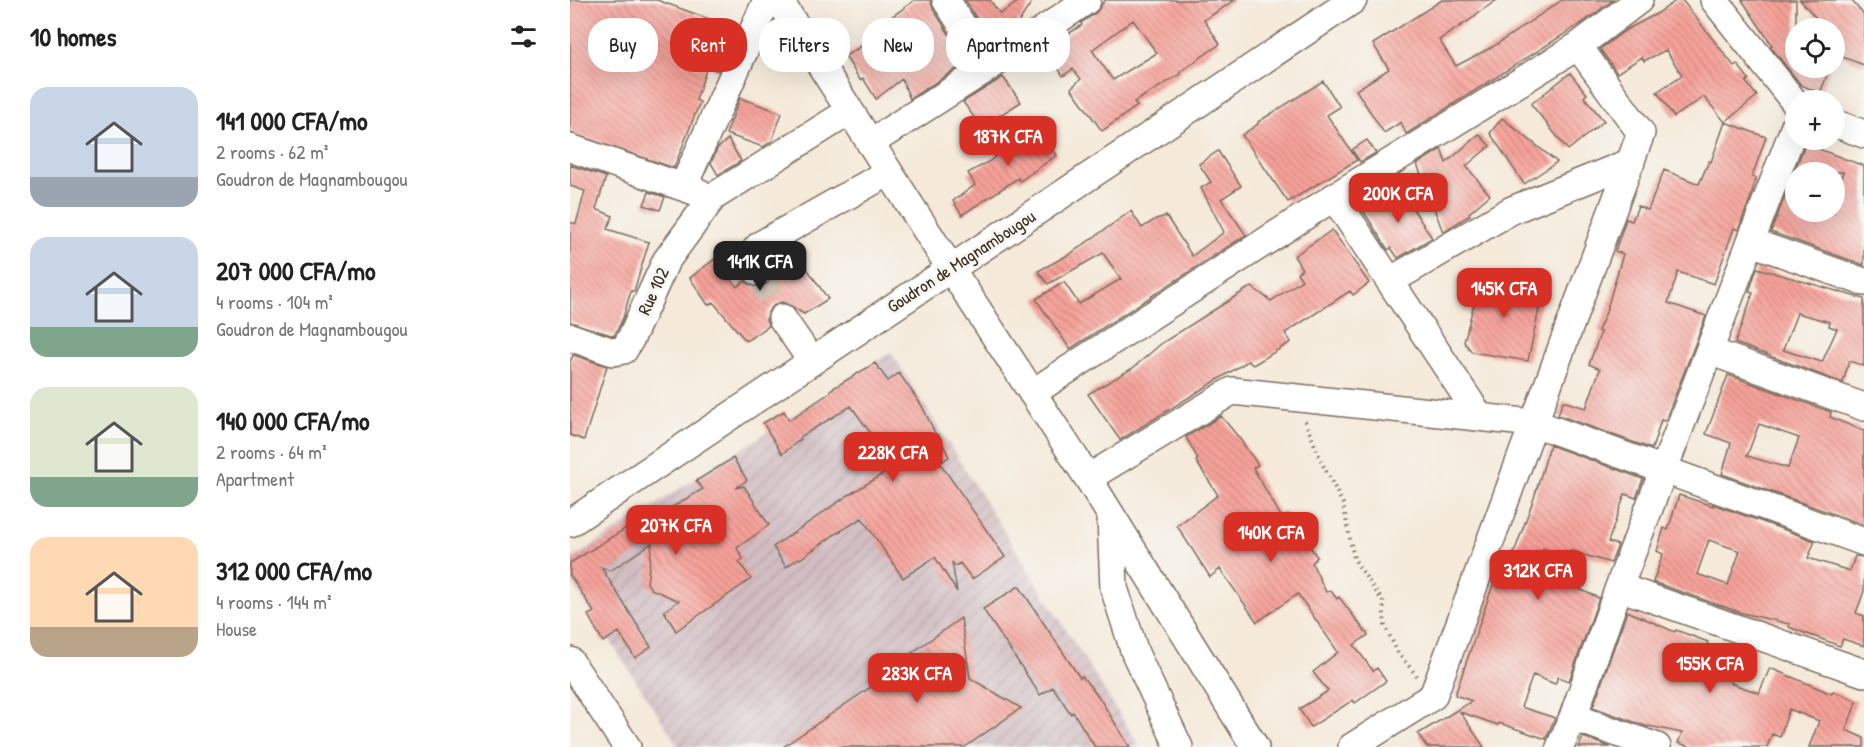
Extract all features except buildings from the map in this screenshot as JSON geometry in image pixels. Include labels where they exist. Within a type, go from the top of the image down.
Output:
[{"type":"street","points":[[683,187],[766,0]]},
{"type":"street","points":[[779,0],[1088,478],[1255,747]]},
{"type":"street","points":[[946,0],[958,18]]},
{"type":"street","points":[[1061,18],[1088,0]]},
{"type":"street","name":"Goudron de Magnambougou","points":[[570,523],[1353,0]]},
{"type":"street","points":[[1032,393],[1334,197],[1578,46],[1639,0]]},
{"type":"street","points":[[1714,0],[1785,90]]},
{"type":"street","points":[[1352,747],[1433,696],[1641,133],[1578,46]]},
{"type":"street","points":[[870,143],[981,72]]},
{"type":"street","name":"Rue 102","points":[[570,337],[613,352],[624,350],[666,261],[712,197],[850,111]]},
{"type":"street","points":[[1845,127],[1864,134]]},
{"type":"street","points":[[570,148],[712,197]]},
{"type":"street","points":[[1560,747],[1786,150]]},
{"type":"street","points":[[1390,281],[1512,210],[1631,162]]},
{"type":"street","points":[[758,272],[755,256],[756,249],[760,245],[889,172]]},
{"type":"street","points":[[1334,197],[1480,417]]},
{"type":"street","points":[[1750,242],[1864,282]]},
{"type":"street","points":[[782,318],[811,360]]},
{"type":"street","points":[[1709,351],[1864,407]]},
{"type":"street","points":[[1088,478],[1232,391],[1534,423],[1864,542]]},
{"type":"street","points":[[1111,515],[1114,588],[1135,653],[1179,747]]},
{"type":"street","points":[[1619,587],[1864,673]]},
{"type":"street","points":[[570,661],[627,747]]},
{"type":"street","points":[[1573,717],[1658,747]]},
{"type":"path","points":[[1296,398],[1322,463],[1343,504],[1354,559],[1383,602],[1385,626],[1398,653],[1433,696]]},
{"type":"shaded area","points":[[891,352],[1140,747],[679,747],[570,579],[570,560]]},
{"type":"tunnel","points":[[758,272],[782,318]]}]
